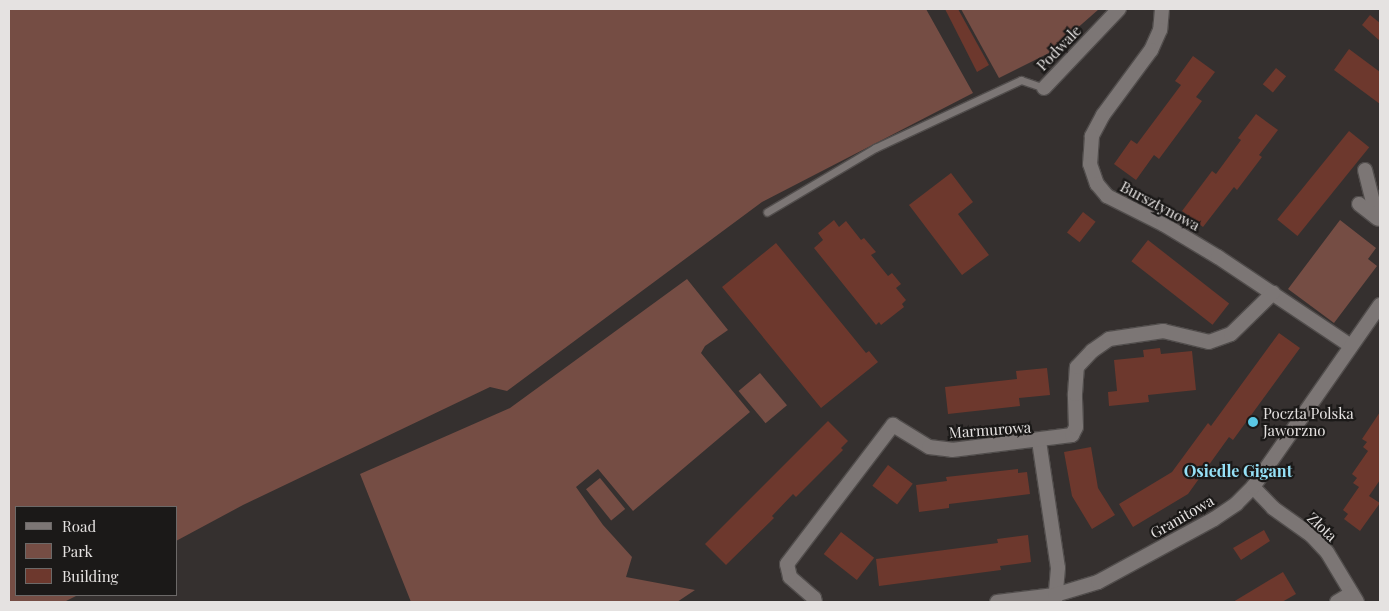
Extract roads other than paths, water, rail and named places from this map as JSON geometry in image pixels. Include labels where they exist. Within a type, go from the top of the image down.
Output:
[{"type":"street","name":"Podwale","points":[[1044,88],[1119,9]]},
{"type":"street","name":"Bursztynowa","points":[[1162,9],[1160,30],[1151,50],[1103,115],[1092,136],[1089,157],[1094,178],[1107,196],[1163,224],[1273,293],[1351,346]]},
{"type":"street","points":[[1364,170],[1379,219]]},
{"type":"street","points":[[1359,204],[1379,219]]},
{"type":"street","points":[[1038,441],[1072,435],[1076,427],[1075,394],[1077,367],[1092,351],[1109,339],[1163,331],[1209,342],[1231,334],[1273,293]]},
{"type":"street","name":"Granitowa","points":[[997,602],[1055,598],[1098,582],[1214,519],[1236,504],[1253,487],[1380,305]]},
{"type":"street","name":"Marmurowa","points":[[815,602],[814,598],[790,577],[787,564],[893,425],[929,447],[952,450],[1038,441],[1058,568],[1055,598]]},
{"type":"street","name":"Złota","points":[[1253,487],[1273,508],[1311,535],[1327,552],[1354,598]]},
{"type":"street","points":[[1337,602],[1354,598]]},
{"type":"lane","points":[[767,212],[875,148],[1021,80],[1044,88]]},
{"type":"place","name":"Poczta Polska Jaworzno","points":[[1253,422]]},
{"type":"district","name":"Osiedle Gigant","points":[[1238,471]]}]
